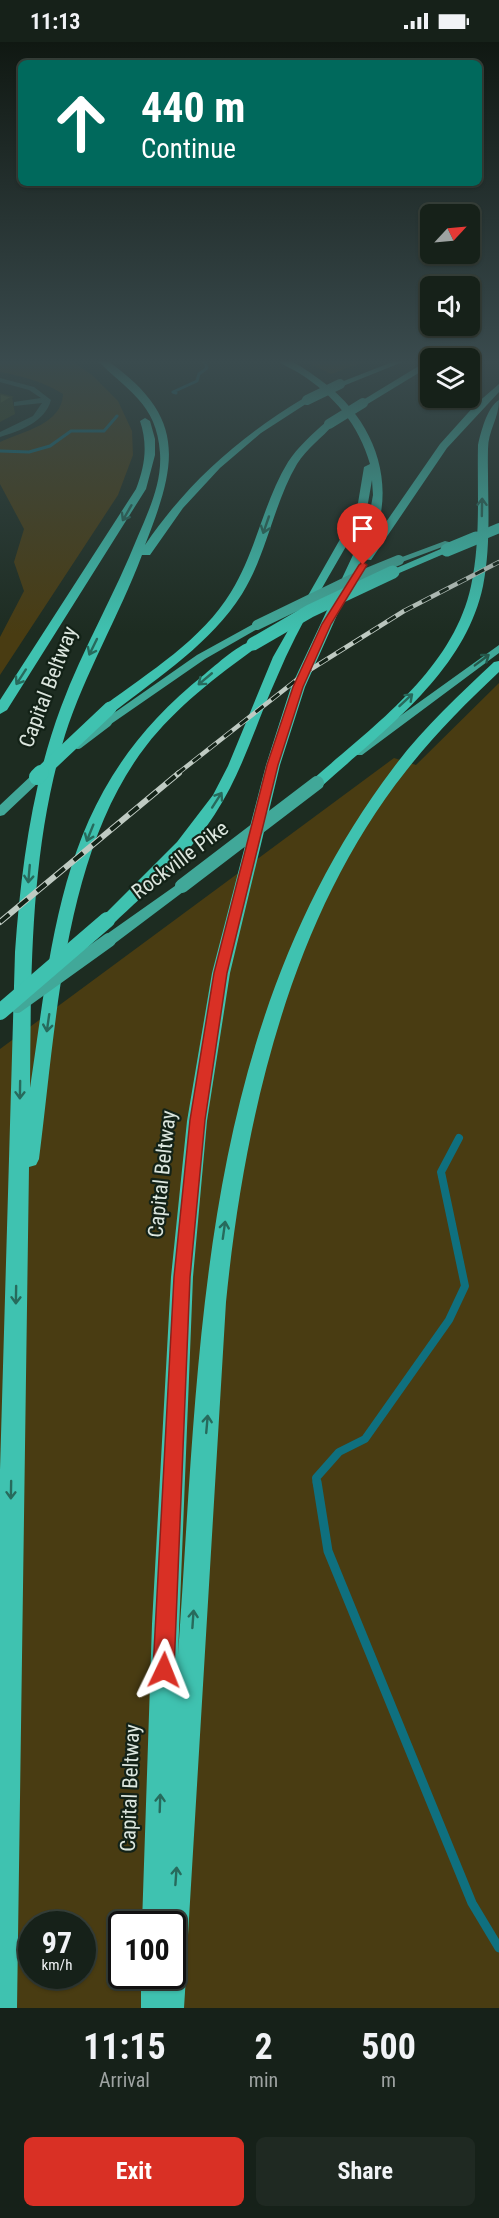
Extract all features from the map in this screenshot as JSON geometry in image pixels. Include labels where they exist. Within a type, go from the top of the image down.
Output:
[{"type":"highway","points":[[0,710],[126,517],[150,466],[150,451]]},
{"type":"highway","name":"Capital Beltway","points":[[1,2008],[22,951],[30,857],[44,785],[68,706],[90,654],[120,595],[161,492],[165,451]]},
{"type":"highway","points":[[120,595],[169,518],[202,477],[232,451]]},
{"type":"highway","points":[[37,777],[110,708],[198,637],[236,594],[260,543],[282,479],[301,451]]},
{"type":"highway","points":[[0,1012],[107,920],[154,876],[193,834],[220,795],[238,760],[271,675],[363,503],[369,464],[368,451]]},
{"type":"highway","name":"Capital Beltway","points":[[157,1911],[165,1636],[182,1277],[197,1120],[221,973],[244,873],[273,765],[298,687],[373,523],[378,503],[376,465],[371,451]]},
{"type":"highway","points":[[327,624],[416,480],[438,451]]},
{"type":"highway","points":[[317,783],[416,691],[455,642],[469,613],[477,589],[481,558],[483,451]]},
{"type":"highway","points":[[18,1237],[60,944],[70,891],[89,833],[110,787],[140,744],[207,677],[253,644],[310,611],[448,546],[499,528]]},
{"type":"highway","points":[[174,1911],[203,1469],[221,1251],[233,1169],[266,1039],[306,930],[339,863],[368,813],[411,754],[465,693],[499,665]]},
{"type":"highway","points":[[156,2008],[157,1989]]},
{"type":"highway","points":[[168,2008],[169,1989]]},
{"type":"main road","points":[[0,812],[37,777],[106,722],[201,657],[258,625],[350,579],[399,560],[448,546]]},
{"type":"main road","name":"Rockville Pike","points":[[0,1018],[182,886],[499,648]]},
{"type":"shaded area","points":[[0,451],[133,451],[118,495],[0,675],[0,637],[24,591],[14,562],[24,529],[0,484]]},
{"type":"shaded area","points":[[499,683],[499,2008],[0,2008],[0,1049],[394,758],[416,765]]},
{"type":"waterway","points":[[0,451],[33,451]]},
{"type":"waterway","points":[[317,1484],[316,1478],[339,1452],[365,1439],[449,1320],[465,1286],[441,1172],[459,1138]]},
{"type":"waterway","points":[[317,1482],[328,1551],[472,1903],[499,1948]]},
{"type":"railway","points":[[177,774],[308,671],[404,611],[499,562]]},
{"type":"railway","points":[[0,922],[179,773]]},
{"type":"route","points":[[164,1670],[182,1277],[197,1120],[221,973],[244,873],[273,765],[298,687],[327,624],[363,565]]}]
